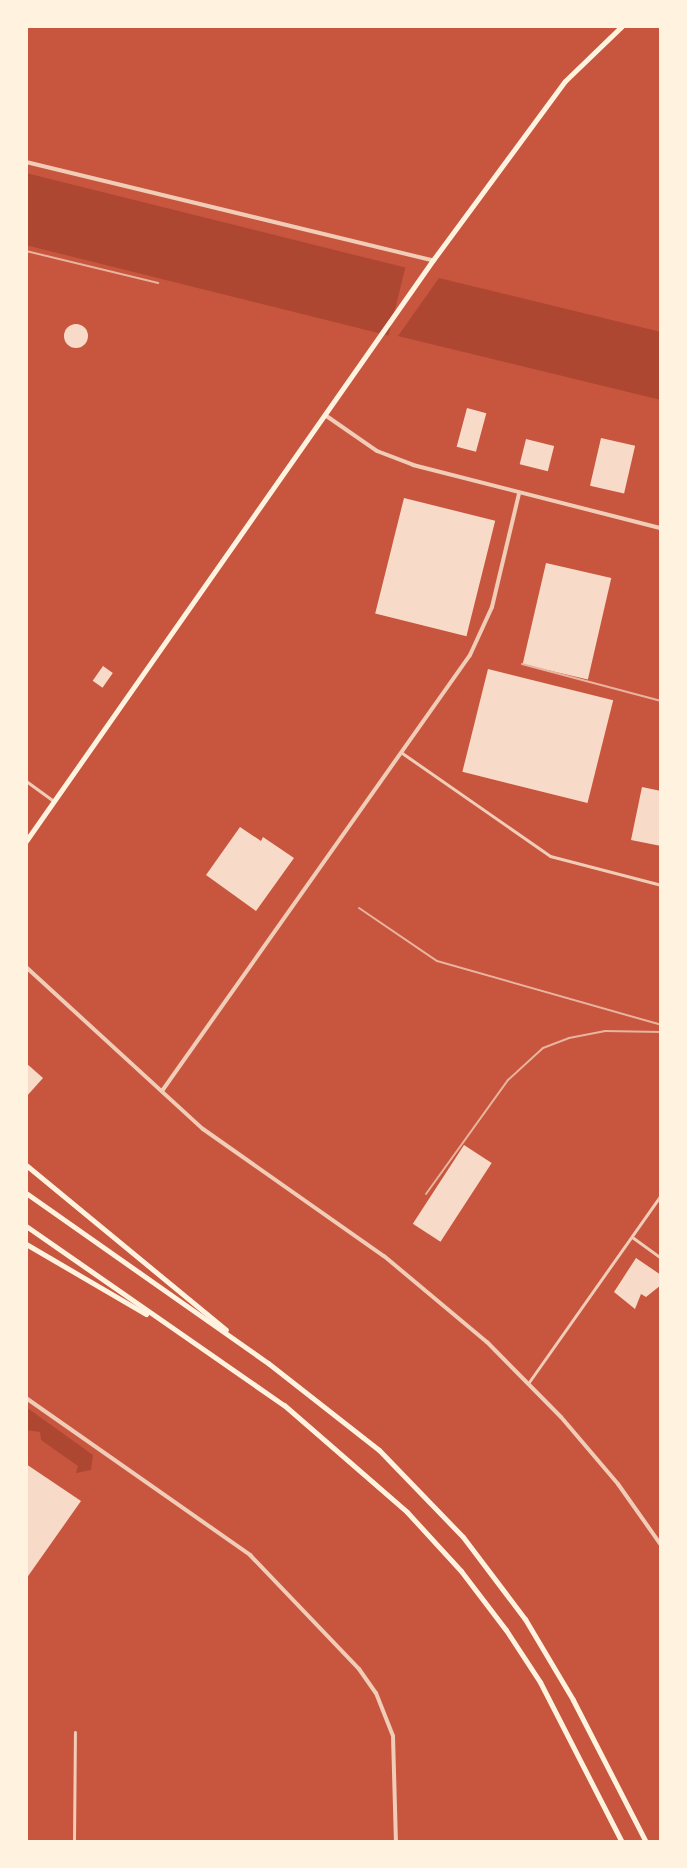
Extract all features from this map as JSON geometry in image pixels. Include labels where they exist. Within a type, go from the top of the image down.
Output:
[{"type":"main road","points":[[26,841],[433,260],[565,81],[622,26]]},
{"type":"main road","points":[[26,1165],[379,1450],[463,1537],[525,1619],[573,1700],[646,1842]]},
{"type":"main road","points":[[26,1193],[268,1363]]},
{"type":"main road","points":[[26,1226],[284,1405],[342,1452],[407,1512],[461,1571],[540,1682],[622,1842]]},
{"type":"main road","points":[[26,1244],[179,1333]]},
{"type":"street","points":[[26,162],[433,260]]},
{"type":"street","points":[[325,415],[377,451],[413,465],[661,528]]},
{"type":"street","points":[[162,1091],[402,753],[481,634],[492,607],[519,494]]},
{"type":"street","points":[[402,753],[550,856],[661,885]]},
{"type":"street","points":[[26,781],[54,801]]},
{"type":"street","points":[[26,967],[203,1129],[384,1256],[451,1310],[529,1382],[618,1484],[661,1545]]},
{"type":"street","points":[[529,1382],[661,1195]]},
{"type":"street","points":[[632,1237],[661,1258]]},
{"type":"street","points":[[26,1398],[250,1555],[359,1669],[376,1693],[393,1736],[396,1842]]},
{"type":"street","points":[[74,1842],[75,1732]]},
{"type":"shaded area","points":[[26,173],[405,268],[388,336],[26,245]]},
{"type":"shaded area","points":[[439,278],[661,332],[661,400],[398,336]]},
{"type":"shaded area","points":[[26,1407],[93,1455],[91,1470],[76,1473],[78,1466],[41,1440],[40,1432],[26,1430]]},
{"type":"building","points":[[76,324],[87,331],[88,336],[81,347],[76,348],[65,341],[64,336],[71,325]]},
{"type":"building","points":[[467,408],[486,413],[476,452],[457,447]]},
{"type":"building","points":[[601,438],[635,446],[624,494],[590,486]]},
{"type":"building","points":[[526,439],[554,446],[548,471],[520,464]]},
{"type":"building","points":[[404,498],[495,521],[466,636],[375,613]]},
{"type":"building","points":[[546,563],[611,578],[588,679],[523,664]]},
{"type":"building","points":[[103,666],[113,673],[103,688],[93,681]]},
{"type":"building","points":[[488,669],[613,700],[588,803],[462,772]]},
{"type":"building","points":[[642,787],[661,791],[661,846],[631,840]]},
{"type":"building","points":[[240,827],[261,841],[263,837],[294,858],[256,911],[206,875]]},
{"type":"building","points":[[26,1063],[43,1078],[26,1097]]},
{"type":"building","points":[[464,1145],[492,1163],[440,1242],[413,1224]]},
{"type":"building","points":[[636,1258],[661,1275],[661,1285],[646,1297],[641,1294],[635,1309],[614,1292]]},
{"type":"building","points":[[26,1464],[81,1501],[26,1579]]},
{"type":"railway","points":[[26,251],[158,283]]},
{"type":"railway","points":[[522,664],[661,701]]},
{"type":"railway","points":[[359,908],[437,961],[661,1025]]},
{"type":"railway","points":[[426,1194],[508,1080],[543,1048],[569,1038],[605,1031],[661,1032]]}]
